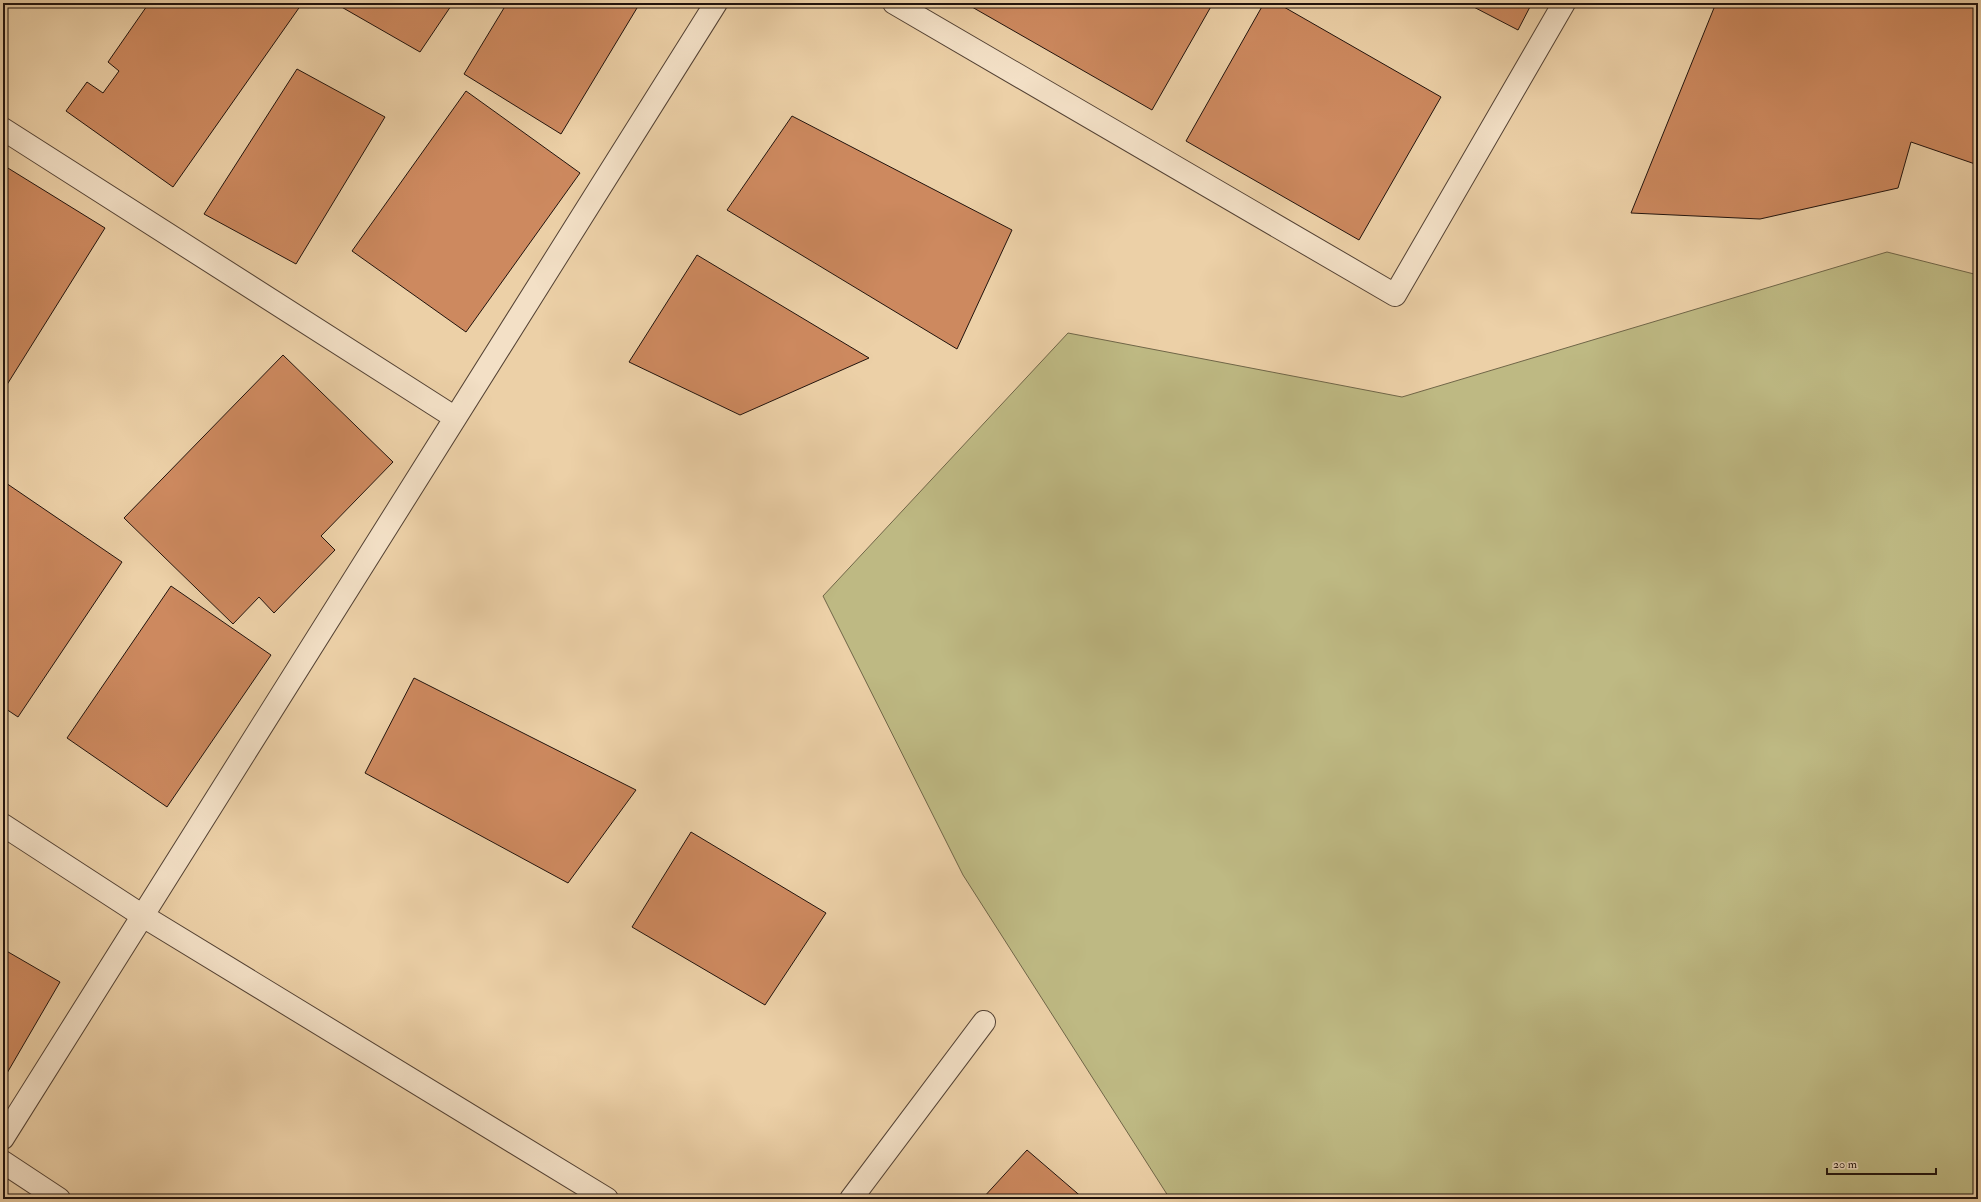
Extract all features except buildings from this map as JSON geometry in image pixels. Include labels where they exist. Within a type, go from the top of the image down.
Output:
[{"type":"street","points":[[3,1138],[454,417],[716,3]]},
{"type":"street","points":[[894,3],[1395,295],[1564,3]]},
{"type":"street","points":[[3,130],[454,417]]},
{"type":"street","points":[[3,825],[142,916],[607,1199]]},
{"type":"street","points":[[851,1199],[984,1022]]},
{"type":"street","points":[[3,1162],[60,1199]]},
{"type":"shaded area","points":[[1887,252],[1978,275],[1978,1199],[1170,1199],[963,875],[823,596],[1068,333],[1402,397]]}]
